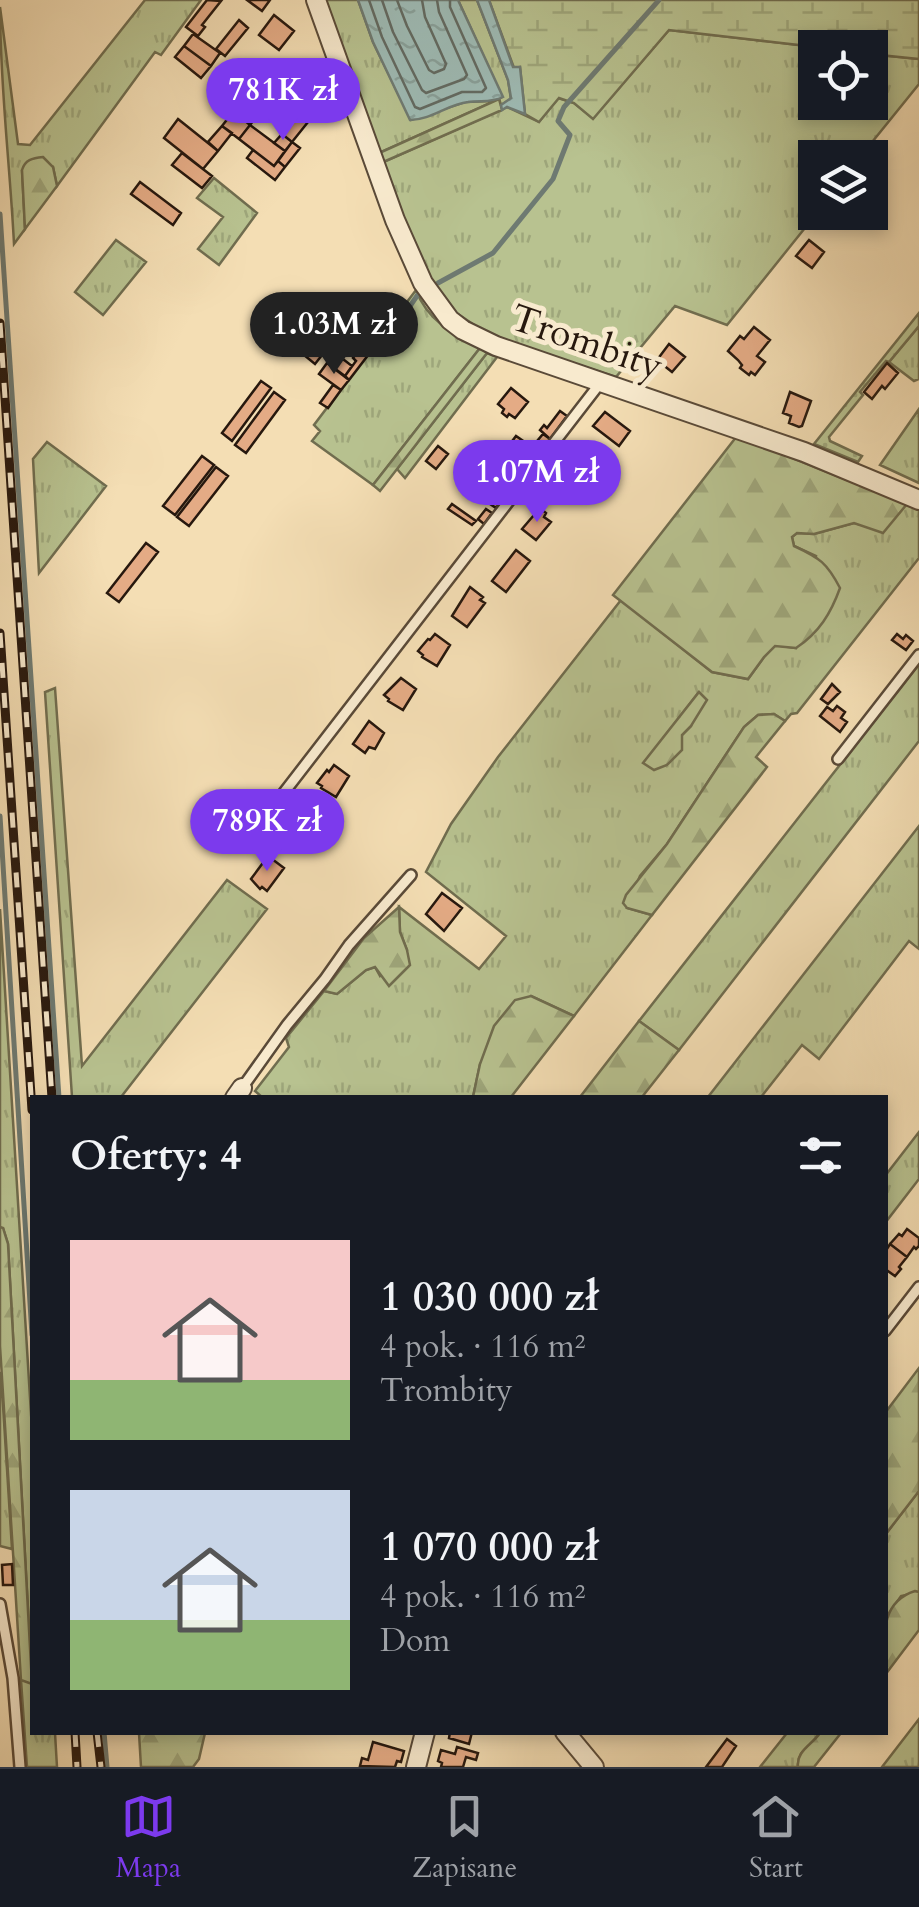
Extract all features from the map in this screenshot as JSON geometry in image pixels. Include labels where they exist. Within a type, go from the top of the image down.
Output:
[{"type":"street","name":"Trombity","points":[[316,0],[395,220],[422,283],[450,320],[478,338],[804,452],[919,500]]},
{"type":"street","points":[[416,1767],[425,1735]]},
{"type":"street","points":[[567,1735],[594,1767]]},
{"type":"lane","points":[[245,843],[601,382]]},
{"type":"lane","points":[[838,759],[919,656]]},
{"type":"lane","points":[[238,1093],[349,945],[411,875]]},
{"type":"lane","points":[[888,1326],[919,1287]]},
{"type":"lane","points":[[0,1604],[13,1678],[20,1767]]},
{"type":"green space","points":[[145,0],[201,0],[161,55],[155,52],[57,186],[53,167],[22,171],[25,229],[14,244],[0,7],[18,144],[30,145]]},
{"type":"green space","points":[[323,0],[358,0],[373,42],[411,120],[465,102],[495,101],[377,154]]},
{"type":"green space","points":[[458,0],[477,0],[508,80],[511,99],[501,105],[502,97]]},
{"type":"green space","points":[[489,0],[919,0],[919,59],[888,56],[888,30],[798,30],[798,45],[669,30],[593,119],[574,103],[559,98],[539,122],[525,114],[520,67],[514,68]]},
{"type":"green space","points":[[669,30],[798,45],[798,120],[888,120],[888,56],[919,59],[919,84],[874,140],[798,140],[798,230],[803,230],[727,325],[675,306],[616,377],[492,337],[455,312],[432,286],[381,163],[507,107],[539,122],[558,98],[574,103],[593,118]]},
{"type":"green space","points":[[499,99],[502,110],[381,163],[377,154]]},
{"type":"green space","points":[[43,157],[53,167],[57,186],[25,229],[22,170],[30,160]]},
{"type":"green space","points":[[214,178],[257,213],[219,265],[198,249],[223,217],[197,198]]},
{"type":"green space","points":[[116,240],[146,262],[103,315],[75,292]]},
{"type":"green space","points":[[416,290],[434,318],[480,348],[373,485],[312,441],[320,431],[314,425]]},
{"type":"green space","points":[[919,313],[919,326],[860,392],[863,395],[829,437],[862,456],[858,462],[814,444]]},
{"type":"green space","points":[[919,326],[919,379],[914,381],[889,362]]},
{"type":"green space","points":[[480,348],[487,353],[380,491],[373,485]]},
{"type":"green space","points":[[487,353],[497,357],[405,478],[397,469]]},
{"type":"green space","points":[[919,409],[919,483],[880,465]]},
{"type":"green space","points":[[737,436],[907,504],[883,533],[854,523],[792,537],[794,546],[822,562],[840,588],[828,614],[811,636],[796,648],[775,646],[748,679],[712,672],[613,595]]},
{"type":"green space","points":[[47,442],[106,486],[39,573],[33,459]]},
{"type":"green space","points":[[907,504],[919,509],[919,558],[797,713],[785,721],[774,714],[758,715],[744,727],[667,844],[640,876],[627,908],[652,915],[574,1016],[531,996],[480,1064],[473,1095],[260,1095],[255,1091],[289,1047],[286,1038],[324,991],[337,994],[375,967],[380,976],[407,950],[400,932],[399,907],[479,969],[506,936],[426,872],[451,824],[498,757],[621,600],[712,672],[748,679],[775,645],[796,648],[816,556],[794,546],[792,537],[854,523],[865,526]],"holes":[[[699,692],[691,726],[644,763]]]},
{"type":"green space","points":[[919,664],[919,741],[679,1050],[639,1021]]},
{"type":"green space","points":[[55,688],[82,1066],[227,880],[267,909],[123,1095],[72,1095],[45,692]]},
{"type":"green space","points":[[699,692],[707,700],[682,735],[682,750],[667,765],[654,770],[643,763]]},
{"type":"green space","points":[[774,714],[785,721],[756,757],[767,767],[652,915],[627,908],[623,903],[626,895],[667,844],[744,727],[758,715]]},
{"type":"green space","points":[[919,826],[919,949],[909,941],[819,1059],[802,1045],[763,1095],[710,1095]]},
{"type":"green space","points":[[399,907],[400,932],[410,965],[389,986],[375,967],[337,994],[324,991],[364,938]]},
{"type":"green space","points":[[0,909],[30,1397],[30,1646],[8,1244],[0,1227]]},
{"type":"green space","points":[[531,996],[574,1016],[513,1095],[473,1095],[494,1026],[515,1000]]},
{"type":"green space","points":[[639,1021],[679,1050],[644,1095],[582,1095]]},
{"type":"green space","points":[[919,1132],[919,1179],[888,1219],[888,1172]]},
{"type":"green space","points":[[0,1227],[8,1244],[30,1683],[21,1680],[0,1346]]},
{"type":"green space","points":[[919,1368],[919,1491],[888,1531],[888,1409]]},
{"type":"green space","points":[[1,1373],[12,1549],[0,1546]]},
{"type":"green space","points":[[919,1491],[919,1592],[901,1596],[888,1615],[888,1531]]},
{"type":"green space","points":[[919,1592],[919,1630],[888,1671],[888,1618],[903,1597]]},
{"type":"green space","points":[[21,1680],[30,1682],[30,1735],[55,1735],[57,1767],[27,1767]]},
{"type":"green space","points":[[919,1719],[919,1767],[882,1767]]},
{"type":"green space","points":[[139,1735],[205,1735],[193,1767],[141,1767]]},
{"type":"green space","points":[[785,1735],[818,1735],[802,1752],[798,1767],[760,1767]]},
{"type":"green space","points":[[818,1735],[839,1735],[814,1767],[798,1767],[802,1752]]},
{"type":"water","points":[[358,0],[458,0],[503,97],[461,103],[410,120]]},
{"type":"water","points":[[477,0],[489,0],[513,67],[520,67],[525,114],[507,107],[502,110],[501,105],[511,98],[508,80]]},
{"type":"building","points":[[207,0],[221,1],[198,36],[186,27]]},
{"type":"building","points":[[247,0],[270,0],[262,11]]},
{"type":"building","points":[[274,15],[294,31],[279,50],[259,35]]},
{"type":"building","points":[[239,20],[248,28],[225,56],[216,49]]},
{"type":"building","points":[[193,34],[220,53],[211,66],[184,46]]},
{"type":"building","points":[[184,46],[211,66],[201,78],[175,57]]},
{"type":"building","points":[[301,85],[324,103],[316,112],[293,95]]},
{"type":"building","points":[[247,94],[256,101],[243,119],[250,125],[239,139],[222,126]]},
{"type":"building","points":[[256,101],[264,107],[250,125],[243,119]]},
{"type":"building","points":[[305,104],[316,112],[292,142],[282,134]]},
{"type":"building","points":[[178,119],[218,151],[203,169],[164,138]]},
{"type":"building","points":[[250,125],[285,151],[274,166],[239,139]]},
{"type":"building","points":[[222,126],[232,133],[218,151],[208,142]]},
{"type":"building","points":[[282,134],[292,142],[285,151],[274,143]]},
{"type":"building","points":[[292,142],[300,148],[285,167],[278,161]]},
{"type":"building","points":[[253,150],[274,166],[278,161],[285,167],[275,180],[247,158]]},
{"type":"building","points":[[182,153],[212,176],[202,188],[172,165]]},
{"type":"building","points":[[140,182],[181,213],[173,225],[131,194]]},
{"type":"building","points":[[809,240],[824,252],[812,268],[796,256]]},
{"type":"building","points":[[274,295],[282,302],[290,302],[287,306],[293,310],[280,327],[261,312]]},
{"type":"building","points":[[314,326],[320,331],[323,328],[333,341],[315,364],[304,355],[308,349],[301,343]]},
{"type":"building","points":[[754,327],[770,340],[757,356],[765,362],[755,375],[749,375],[728,351]]},
{"type":"building","points":[[374,331],[382,337],[349,380],[345,376],[356,361],[353,358]]},
{"type":"building","points":[[669,344],[685,357],[672,372],[657,360]]},
{"type":"building","points":[[335,353],[352,366],[345,376],[327,363]]},
{"type":"building","points":[[327,363],[349,380],[341,390],[319,374]]},
{"type":"building","points":[[887,363],[898,373],[872,399],[864,392]]},
{"type":"building","points":[[261,381],[271,388],[232,441],[222,433]]},
{"type":"building","points":[[333,385],[341,390],[328,408],[320,403]]},
{"type":"building","points":[[511,388],[528,402],[515,418],[502,413],[504,409],[498,404]]},
{"type":"building","points":[[274,392],[285,400],[246,453],[235,445]]},
{"type":"building","points":[[790,392],[811,401],[799,427],[789,423],[791,416],[783,413]]},
{"type":"building","points":[[560,411],[567,416],[550,439],[540,430],[544,425],[547,428]]},
{"type":"building","points":[[605,412],[630,431],[619,446],[593,426]]},
{"type":"building","points":[[543,434],[550,439],[530,465],[507,448],[516,436],[532,447]]},
{"type":"building","points":[[438,446],[448,454],[436,469],[426,461]]},
{"type":"building","points":[[202,456],[214,465],[175,515],[163,506]]},
{"type":"building","points":[[526,462],[530,465],[507,495],[500,490],[511,476],[515,478]]},
{"type":"building","points":[[216,467],[228,476],[189,526],[177,517]]},
{"type":"building","points":[[498,493],[504,498],[496,508],[490,504]]},
{"type":"building","points":[[452,504],[476,521],[472,525],[448,509]]},
{"type":"building","points":[[540,508],[551,522],[536,540],[522,529]]},
{"type":"building","points":[[486,509],[492,513],[484,524],[478,519]]},
{"type":"building","points":[[146,543],[158,552],[119,602],[107,593]]},
{"type":"building","points":[[516,550],[530,561],[506,592],[492,581]]},
{"type":"building","points":[[470,587],[485,603],[467,627],[452,616]]},
{"type":"building","points":[[435,634],[450,645],[437,666],[418,651]]},
{"type":"building","points":[[897,634],[913,641],[906,650],[892,640]]},
{"type":"building","points":[[401,678],[416,689],[403,710],[384,695]]},
{"type":"building","points":[[832,684],[840,692],[828,704],[821,699]]},
{"type":"building","points":[[837,706],[845,712],[841,718],[847,722],[840,732],[820,716],[827,707],[833,711]]},
{"type":"building","points":[[369,721],[384,733],[375,749],[369,747],[365,753],[353,744]]},
{"type":"building","points":[[334,765],[349,776],[336,797],[317,783]]},
{"type":"building","points":[[302,809],[315,819],[298,845],[282,833]]},
{"type":"building","points":[[268,856],[284,868],[267,891],[251,879]]},
{"type":"building","points":[[442,893],[462,908],[444,931],[426,914]]},
{"type":"building","points":[[907,1229],[919,1238],[919,1246],[907,1257],[890,1244]]},
{"type":"building","points":[[890,1244],[907,1257],[895,1276],[888,1271]]},
{"type":"building","points":[[12,1564],[13,1585],[3,1585],[2,1565]]},
{"type":"building","points":[[450,1735],[471,1735],[469,1744]]},
{"type":"building","points":[[727,1739],[736,1746],[722,1767],[706,1767]]},
{"type":"building","points":[[373,1742],[404,1751],[401,1762],[397,1761],[395,1767],[360,1766],[362,1758],[368,1760]]},
{"type":"building","points":[[457,1747],[478,1753],[476,1760],[466,1757],[463,1767],[441,1767],[441,1750],[455,1754]]},
{"type":"waterway","points":[[438,283],[493,253],[553,179],[570,135],[558,121],[564,107],[659,0]]},
{"type":"waterway","points":[[0,214],[59,1095]]},
{"type":"waterway","points":[[399,322],[419,293]]},
{"type":"waterway","points":[[0,816],[30,1303]]},
{"type":"waterway","points":[[104,1735],[107,1767]]},
{"type":"railway","points":[[0,323],[52,1095]]},
{"type":"railway","points":[[0,633],[31,1095]]},
{"type":"railway","points":[[75,1735],[77,1767]]},
{"type":"railway","points":[[97,1735],[101,1767]]}]
